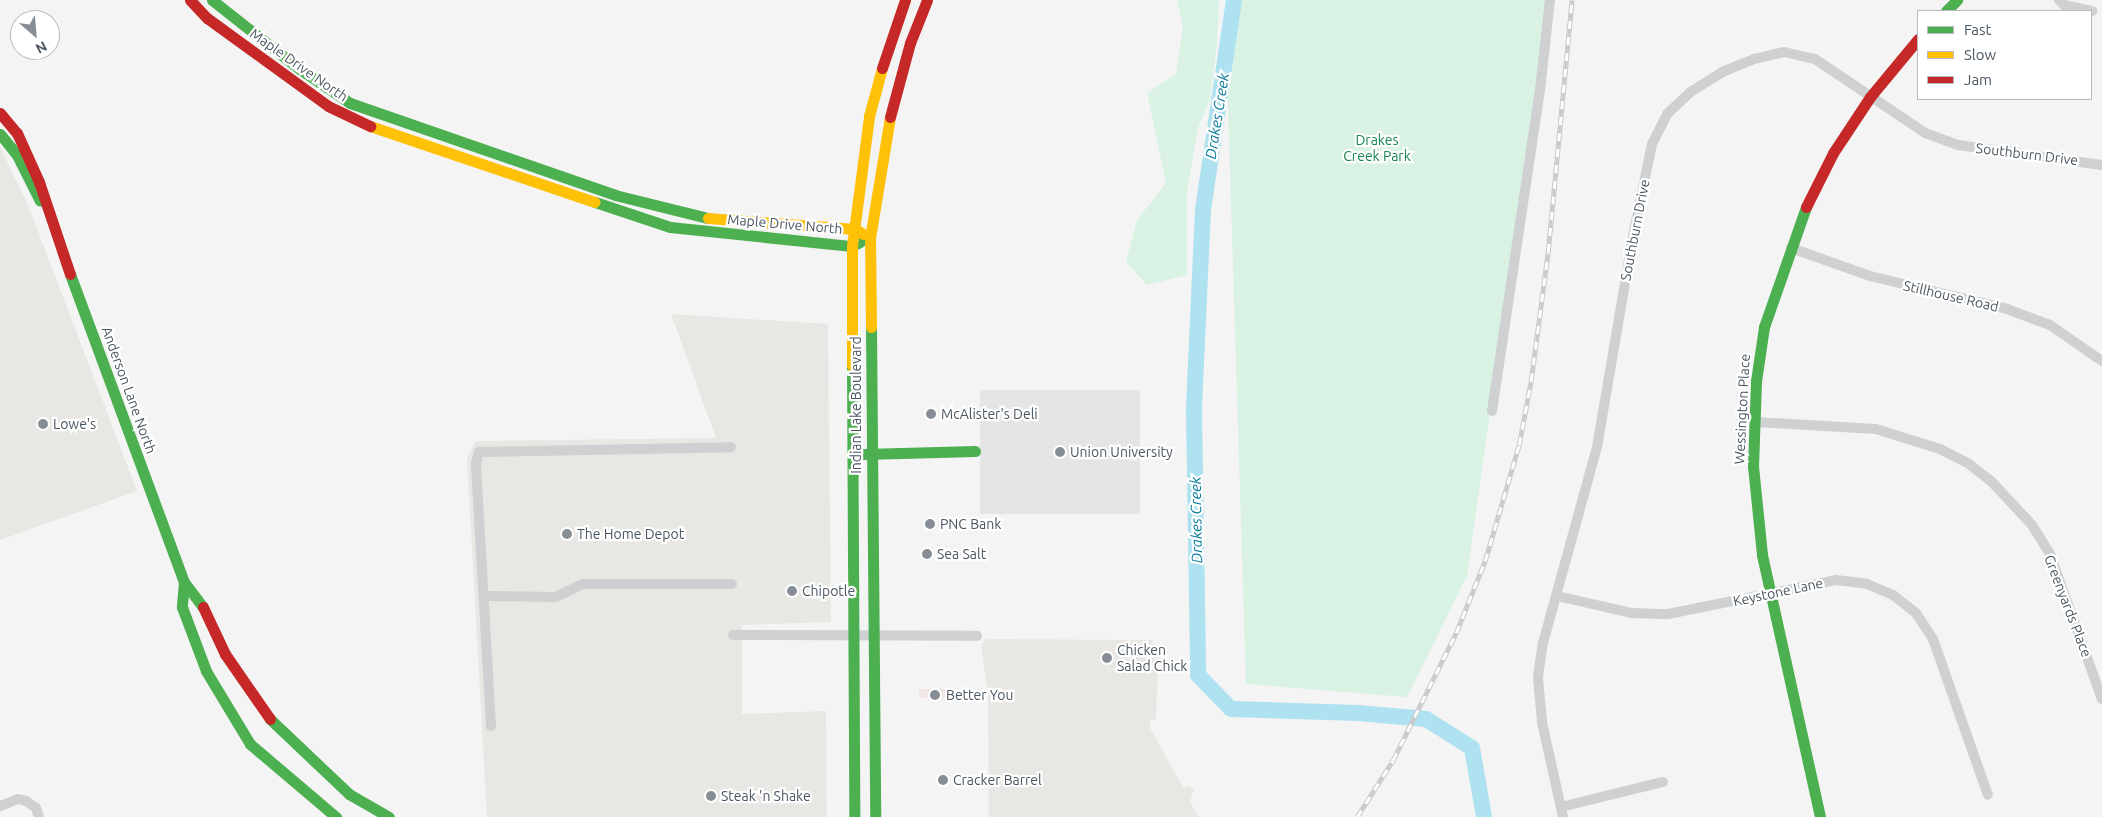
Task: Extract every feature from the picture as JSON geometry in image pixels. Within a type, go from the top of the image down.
[{"type":"street","name":"Maple Drive North","points":[[190,0],[207,18],[343,114],[383,132],[612,200],[706,218],[855,229],[870,238]]},
{"type":"street","name":"Maple Drive North","points":[[212,0],[252,33],[350,103],[612,200],[670,227],[852,246],[870,238]]},
{"type":"street","name":"Indian Lake Boulevard","points":[[854,817],[852,246],[869,116],[893,28],[905,0]]},
{"type":"street","name":"Indian Lake Boulevard","points":[[875,817],[870,238],[890,114],[910,43],[928,0]]},
{"type":"street","points":[[1492,411],[1540,90],[1550,0]]},
{"type":"street","points":[[1947,10],[1957,0]]},
{"type":"street","points":[[2059,0],[2064,5],[2087,10]]},
{"type":"street","points":[[242,43],[252,33]]},
{"type":"street","name":"Wessington Place","points":[[1820,817],[1769,594],[1753,466],[1754,422],[1764,327],[1806,206],[1833,153],[1870,97],[1917,40]]},
{"type":"street","name":"Southburn Drive","points":[[1562,812],[1542,722],[1538,677],[1543,643],[1558,596],[1597,447],[1634,230],[1652,144],[1667,114],[1692,91],[1722,72],[1754,59],[1784,52],[1815,59],[1925,132],[1958,145],[2102,165]]},
{"type":"street","points":[[343,114],[350,103]]},
{"type":"street","name":"Anderson Lane North","points":[[0,113],[17,133],[39,182],[44,208],[184,582],[202,605],[225,654],[275,726],[348,794],[389,817]]},
{"type":"street","name":"Anderson Lane North","points":[[0,134],[16,155],[26,179],[44,208]]},
{"type":"street","points":[[447,151],[450,139]]},
{"type":"street","points":[[704,232],[706,218]]},
{"type":"street","name":"Stillhouse Road","points":[[1791,248],[1870,276],[2007,309],[2050,324],[2102,361]]},
{"type":"street","name":"Greenyards Place","points":[[1754,422],[1876,429],[1940,449],[1984,475],[2032,525],[2050,554],[2102,699]]},
{"type":"street","points":[[491,726],[476,464],[479,452],[731,447]]},
{"type":"street","points":[[852,457],[872,452],[975,452]]},
{"type":"street","name":"Keystone Lane","points":[[1558,596],[1631,613],[1668,614],[1836,580],[1867,584],[1893,595],[1916,613],[1933,639],[1988,795]]},
{"type":"street","name":"Anderson Lane North","points":[[184,582],[182,607],[206,671],[250,744],[336,817]]},
{"type":"street","points":[[484,596],[556,597],[583,584],[732,584]]},
{"type":"street","points":[[733,635],[977,636]]},
{"type":"street","points":[[1562,812],[1662,782]]},
{"type":"street","points":[[0,806],[18,799],[26,801],[36,808],[39,817]]},
{"type":"shaded area","points":[[0,147],[28,205],[137,491],[0,540]]},
{"type":"shaded area","points":[[671,314],[828,324],[831,622],[742,625],[742,714],[826,711],[827,817],[487,817],[467,458],[476,441],[716,438]]},
{"type":"shaded area","name":"Union University","points":[[980,390],[1140,390],[1140,514],[980,514]]},
{"type":"shaded area","points":[[987,639],[1152,640],[1154,647],[1163,657],[1158,664],[1156,719],[1150,720],[1150,728],[1184,789],[1187,785],[1194,789],[1190,801],[1198,817],[989,817],[988,695],[981,645]]},
{"type":"shaded area","name":"Better You","points":[[919,689],[951,689],[951,698],[919,698]]},
{"type":"green space","points":[[1177,0],[1219,0],[1217,45],[1210,99],[1198,128],[1187,191],[1187,275],[1147,285],[1126,262],[1137,220],[1166,183],[1147,93],[1176,74],[1183,27]]},
{"type":"green space","name":"Drakes Creek Park","points":[[1228,0],[1548,0],[1467,576],[1407,697],[1246,684],[1225,11]]},
{"type":"waterway","name":"Drakes Creek","points":[[1234,0],[1203,209],[1194,409],[1198,675],[1231,709],[1358,713],[1426,719],[1472,748],[1484,817]]},
{"type":"railway","points":[[1357,817],[1393,760],[1456,633],[1485,561],[1519,445],[1531,381],[1548,252],[1572,0]]},
{"type":"traffic: fast","points":[[212,0],[301,70],[350,103],[615,195],[708,218]]},
{"type":"traffic: fast","points":[[1947,10],[1957,0]]},
{"type":"traffic: fast","points":[[0,134],[17,155],[40,201]]},
{"type":"traffic: fast","points":[[595,202],[670,227],[852,246],[860,242]]},
{"type":"traffic: fast","points":[[1806,207],[1764,327],[1756,381],[1753,466],[1762,555],[1820,817]]},
{"type":"traffic: fast","points":[[70,274],[184,582],[203,607]]},
{"type":"traffic: fast","points":[[871,327],[875,817]]},
{"type":"traffic: fast","points":[[852,365],[854,817]]},
{"type":"traffic: fast","points":[[864,454],[975,451]]},
{"type":"traffic: fast","points":[[184,582],[182,607],[206,671],[250,744],[336,817]]},
{"type":"traffic: fast","points":[[270,719],[349,794],[389,817]]},
{"type":"traffic: slow","points":[[852,365],[852,246],[869,116],[882,68]]},
{"type":"traffic: slow","points":[[871,327],[870,238],[890,117]]},
{"type":"traffic: slow","points":[[370,126],[595,202]]},
{"type":"traffic: slow","points":[[708,218],[855,229],[863,234]]},
{"type":"traffic: jam","points":[[190,0],[207,18],[328,106],[370,126]]},
{"type":"traffic: jam","points":[[882,68],[905,0]]},
{"type":"traffic: jam","points":[[890,117],[910,43],[927,0]]},
{"type":"traffic: jam","points":[[1806,207],[1833,153],[1870,97],[1917,40]]},
{"type":"traffic: jam","points":[[0,113],[17,133],[39,182],[70,274]]},
{"type":"traffic: jam","points":[[203,607],[225,654],[270,719]]},
{"type":"place","name":"McAlister's Deli","points":[[931,414]]},
{"type":"place","name":"Lowe's","points":[[43,424]]},
{"type":"place","name":"Union University","points":[[1060,452]]},
{"type":"place","name":"PNC Bank","points":[[930,524]]},
{"type":"place","name":"The Home Depot","points":[[567,534]]},
{"type":"place","name":"Sea Salt","points":[[927,554]]},
{"type":"place","name":"Chipotle","points":[[792,591]]},
{"type":"place","name":"Chicken Salad Chick","points":[[1107,658]]},
{"type":"place","name":"Better You","points":[[935,695]]},
{"type":"place","name":"Cracker Barrel","points":[[943,780]]},
{"type":"place","name":"Steak 'n Shake","points":[[711,796]]}]
